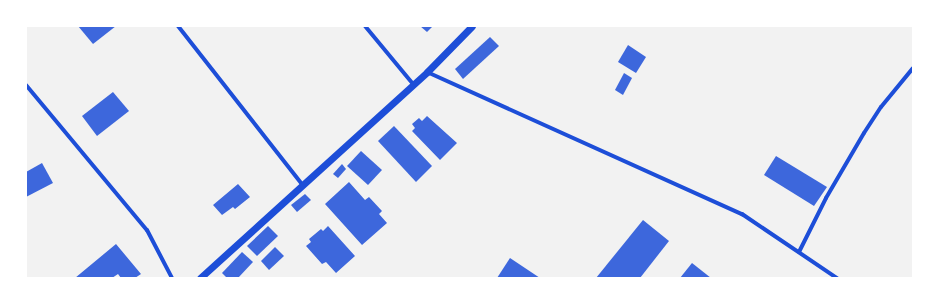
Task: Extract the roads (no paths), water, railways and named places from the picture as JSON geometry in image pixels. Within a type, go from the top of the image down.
[{"type":"street","points":[[178,26],[302,184]]},
{"type":"street","points":[[365,26],[413,84]]},
{"type":"street","points":[[200,278],[427,72],[472,26]]},
{"type":"street","points":[[799,252],[826,198],[864,133],[881,107],[913,68]]},
{"type":"street","points":[[427,72],[742,214],[837,278]]},
{"type":"street","points":[[26,85],[147,230],[172,278]]}]
